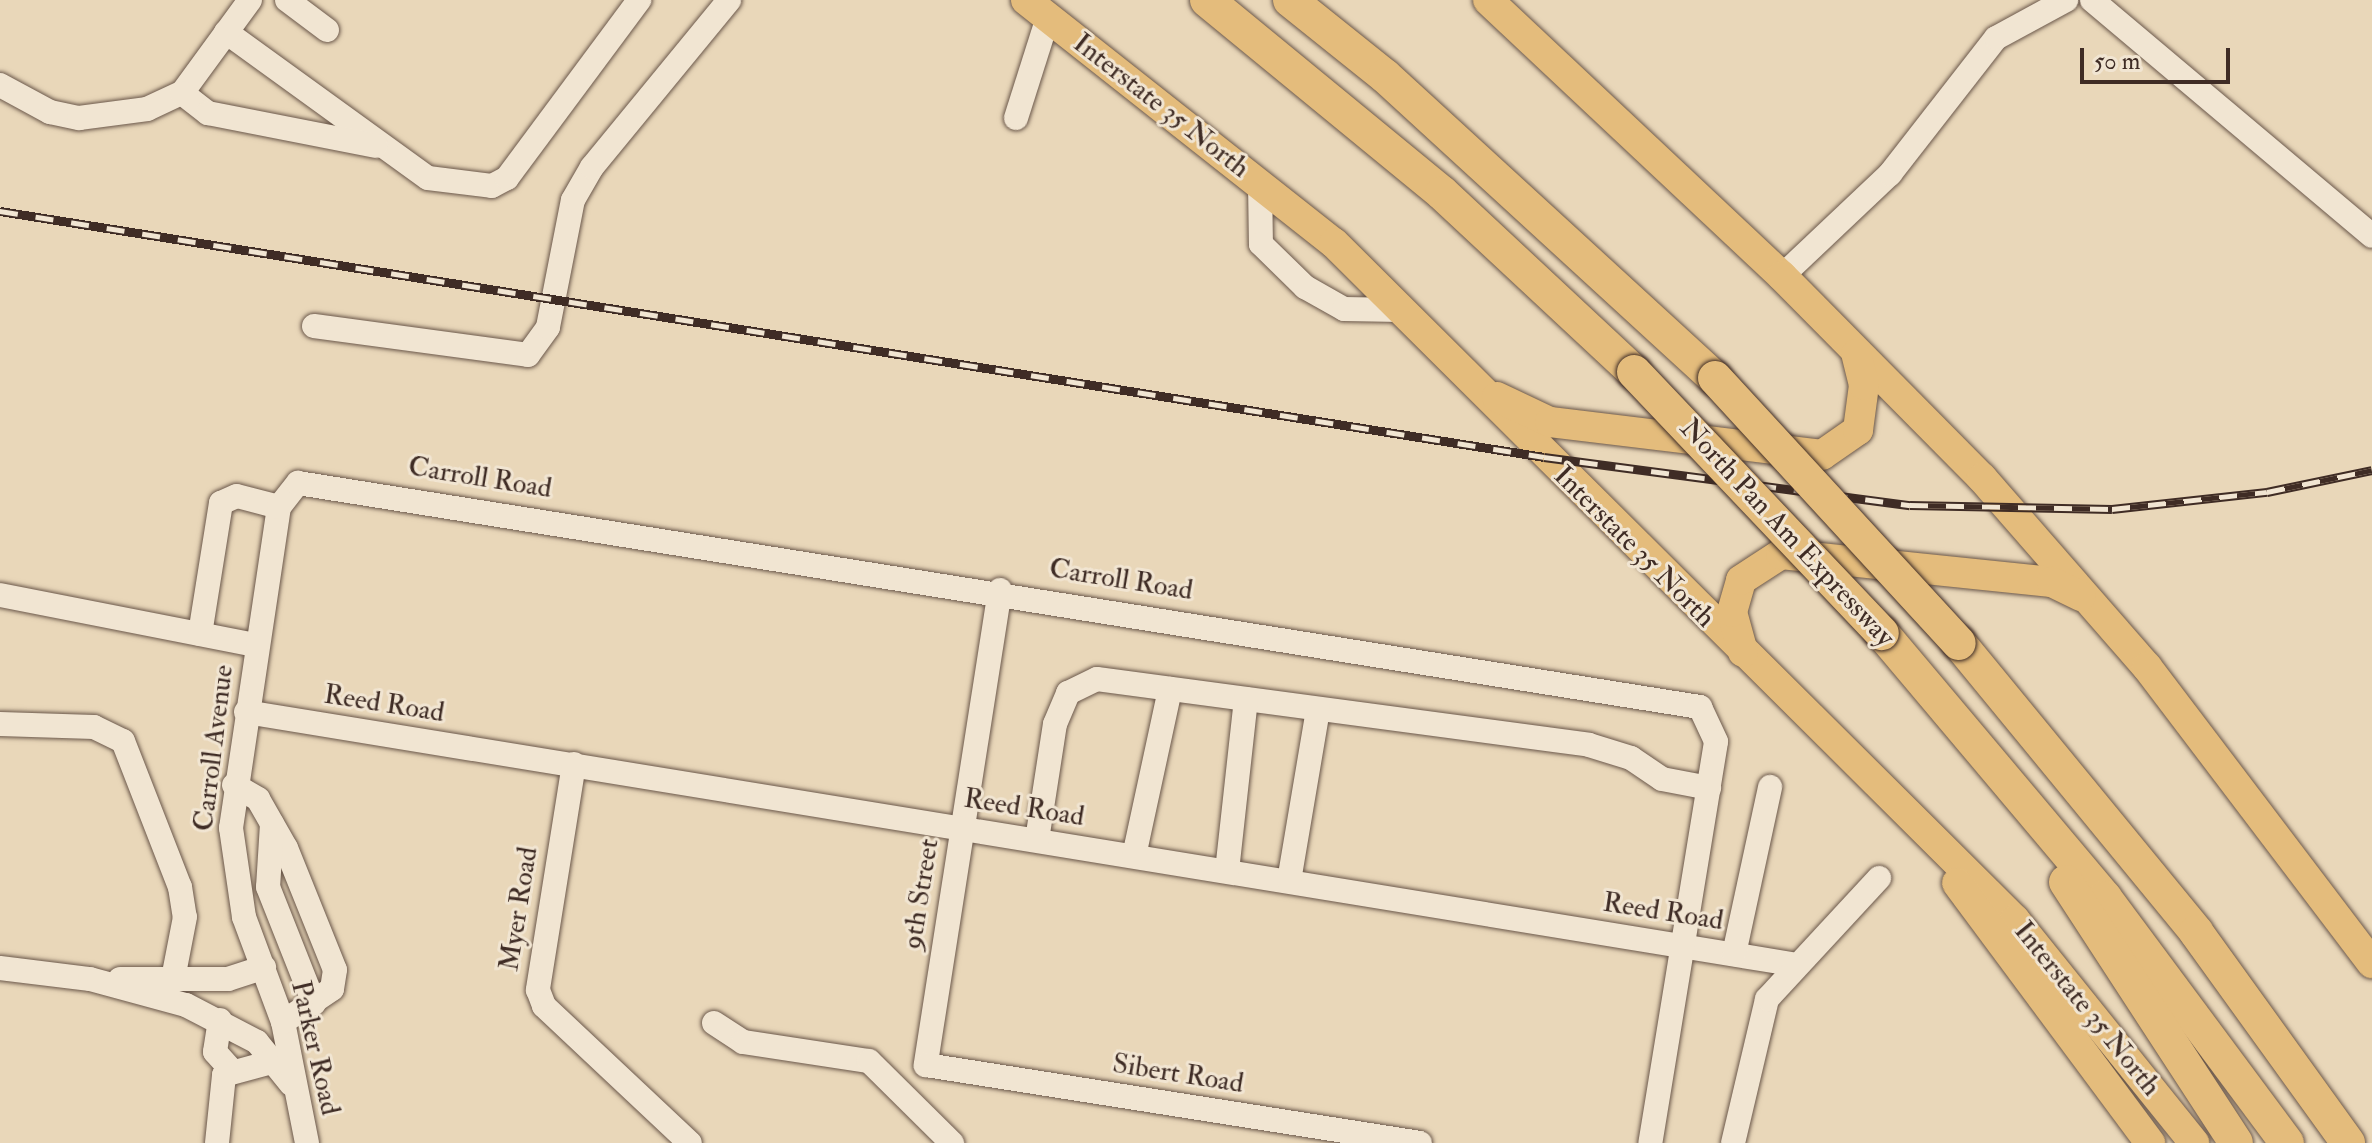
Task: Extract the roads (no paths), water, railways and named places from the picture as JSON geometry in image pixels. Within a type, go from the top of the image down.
[{"type":"highway","name":"North Pan Am Expressway","points":[[1207,0],[1442,193],[1634,372],[1882,633],[2105,898],[2287,1143]]},
{"type":"highway","name":"North Pan Am Expressway","points":[[1290,0],[1385,76],[1715,378],[1959,643],[2057,756],[2348,1143]]},
{"type":"highway","points":[[1926,682],[2236,1143]]},
{"type":"highway","points":[[2057,756],[2180,880],[2372,1141]]},
{"type":"main road","points":[[1488,0],[1782,276],[1982,478],[2090,601],[2372,963]]},
{"type":"main road","name":"Interstate 35 North","points":[[1037,9],[1260,183],[1401,310],[1745,658],[1902,807],[2015,920],[2194,1143]]},
{"type":"main road","points":[[1478,386],[1550,422],[1822,455],[1858,430],[1864,385],[1855,353]]},
{"type":"main road","points":[[1745,658],[1732,612],[1741,580],[1781,554],[2052,582],[2090,601]]},
{"type":"main road","points":[[1902,807],[2150,1143]]},
{"type":"street","points":[[0,85],[50,112],[89,119],[122,116],[182,93],[250,0]]},
{"type":"street","points":[[287,0],[327,30]]},
{"type":"street","points":[[226,32],[428,178],[492,186],[507,178],[639,0]]},
{"type":"street","points":[[314,326],[528,355],[548,327],[573,200],[592,167],[729,0]]},
{"type":"street","points":[[1782,276],[1890,174],[2020,10],[2066,0]]},
{"type":"street","points":[[2092,0],[2372,236]]},
{"type":"street","points":[[1016,118],[1037,9]]},
{"type":"street","points":[[182,93],[208,113],[387,148]]},
{"type":"street","points":[[1260,183],[1261,244],[1305,287],[1344,309],[1401,310]]},
{"type":"street","name":"Carroll Road","points":[[200,634],[221,503],[237,496],[284,498],[298,483],[417,498],[1000,590],[1689,703],[1713,723],[1709,788],[1683,946]]},
{"type":"street","name":"Carroll Avenue","points":[[264,967],[238,889],[234,785],[284,498]]},
{"type":"street","name":"9th Street","points":[[926,1065],[1000,590]]},
{"type":"street","points":[[0,595],[256,645]]},
{"type":"street","points":[[1037,840],[1055,724],[1068,693],[1097,679],[1613,749],[1662,779],[1709,788]]},
{"type":"street","points":[[1134,856],[1170,689]]},
{"type":"street","points":[[1227,871],[1246,699]]},
{"type":"street","points":[[1289,881],[1318,709]]},
{"type":"street","name":"Reed Road","points":[[246,712],[1792,964]]},
{"type":"street","points":[[0,724],[94,727],[123,741],[180,887],[185,917],[173,979]]},
{"type":"street","name":"Myer Road","points":[[574,764],[538,990],[544,1006],[690,1143]]},
{"type":"street","points":[[234,785],[258,799],[272,824],[335,970],[332,989],[283,1022]]},
{"type":"street","points":[[1734,954],[1770,787]]},
{"type":"street","points":[[272,824],[268,887],[314,1003]]},
{"type":"street","points":[[1733,1143],[1754,1037],[1767,999],[1792,964],[1879,878]]},
{"type":"street","points":[[1650,1143],[1683,946]]},
{"type":"street","points":[[0,968],[90,979],[228,979],[264,967]]},
{"type":"street","name":"Parker Road","points":[[264,967],[283,1022],[282,1059],[293,1085],[307,1143]]},
{"type":"street","points":[[90,979],[220,1020],[282,1059]]},
{"type":"street","points":[[220,1020],[215,1052],[231,1070]]},
{"type":"street","points":[[714,1023],[743,1042],[869,1061],[952,1143]]},
{"type":"street","points":[[217,1143],[221,1083],[231,1070],[282,1059]]},
{"type":"street","name":"Sibert Road","points":[[926,1065],[1420,1143]]},
{"type":"railway","points":[[0,211],[1544,457],[1910,505],[2112,509],[2267,492],[2372,470]]}]
